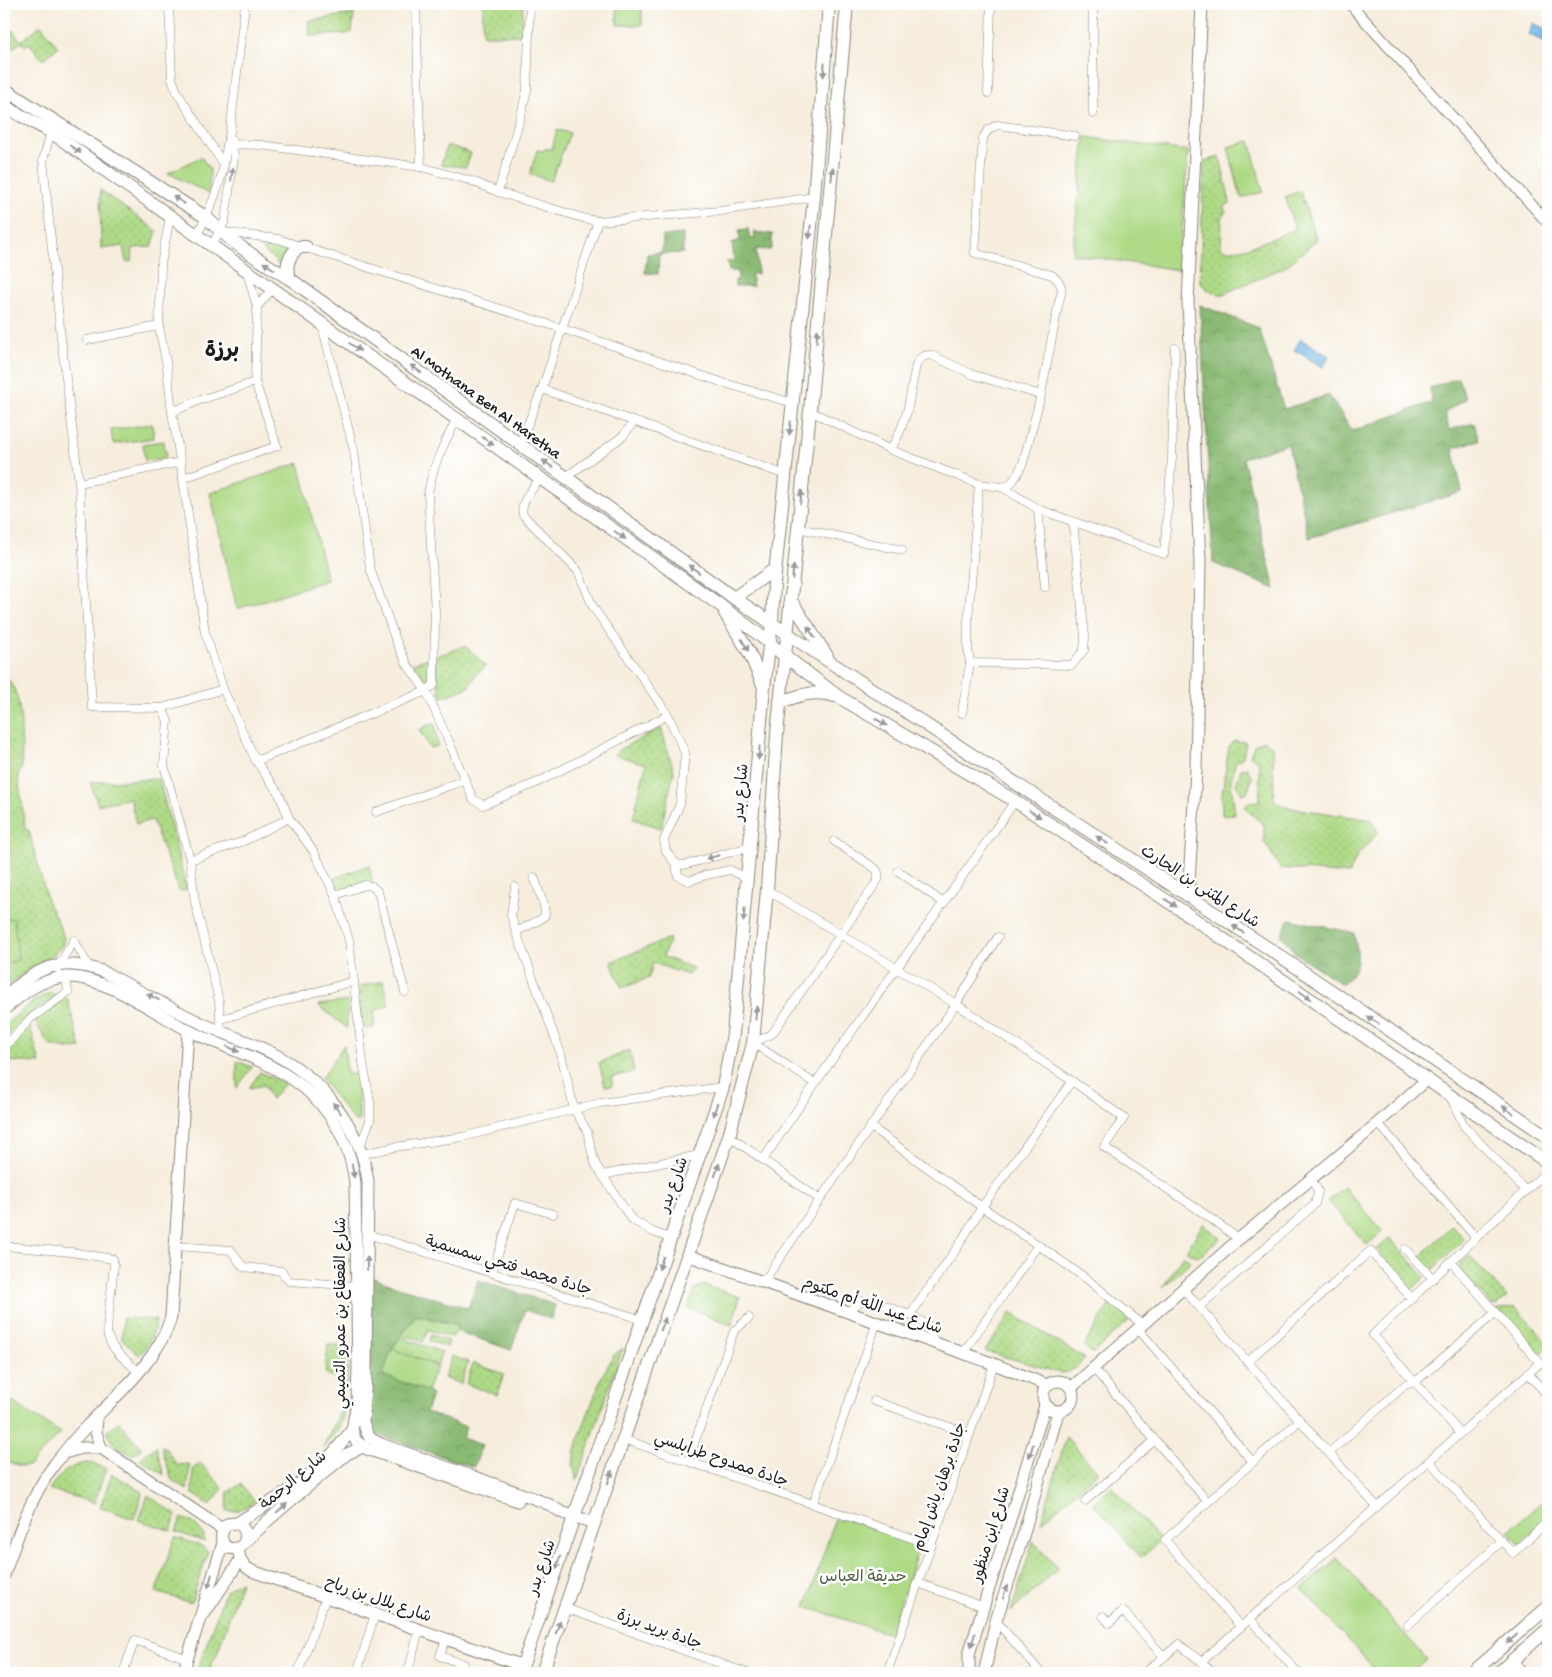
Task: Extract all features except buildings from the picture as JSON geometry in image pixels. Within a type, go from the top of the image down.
[{"type":"main road","name":"شارع بدر","points":[[521,1670],[723,1087],[733,1034],[764,687],[772,623],[775,569],[814,197],[829,4]]},
{"type":"main road","points":[[542,1673],[729,1136],[754,1043],[767,890],[777,734],[810,411],[847,4]]},
{"type":"main road","points":[[1188,896],[1196,771],[1200,562],[1188,302],[1202,4]]},
{"type":"main road","points":[[826,44],[844,44]]},
{"type":"main road","name":"Al Mothana Ben Al Haretha","points":[[4,90],[206,218],[220,232],[257,259],[290,279],[734,598],[788,632]]},
{"type":"main road","points":[[4,106],[51,132],[273,288],[721,606],[839,697]]},
{"type":"main road","points":[[290,279],[287,272],[288,259],[298,247],[306,247]]},
{"type":"main road","points":[[793,404],[810,411]]},
{"type":"main road","points":[[734,598],[775,569]]},
{"type":"main road","points":[[790,599],[833,664]]},
{"type":"main road","points":[[721,606],[749,652],[764,687]]},
{"type":"main road","name":"شارع المثنى بن الحارث","points":[[788,632],[833,664],[1458,1075],[1548,1138]]},
{"type":"main road","points":[[780,702],[814,692],[839,697]]},
{"type":"main road","name":"شارع المثنى بن الحارث","points":[[839,697],[1015,802],[1188,914],[1548,1163]]},
{"type":"main road","points":[[761,732],[777,734]]},
{"type":"main road","name":"شارع القعقاع بن عمرو التميمي","points":[[4,997],[35,972],[59,965],[80,964],[102,970],[196,1020],[221,1025],[271,1052],[308,1076],[329,1097],[345,1119],[361,1150],[368,1181],[366,1438],[354,1438],[352,1430],[357,1402],[358,1286],[353,1168],[345,1141],[329,1115],[314,1097],[285,1073],[188,1030],[90,980],[63,978]]},
{"type":"main road","points":[[4,1010],[33,987],[44,982],[63,978]]},
{"type":"main road","points":[[4,1575],[34,1498],[44,1480],[86,1427],[138,1371],[160,1344],[170,1319],[188,1030],[196,1020]]},
{"type":"main road","points":[[1071,1388],[1239,1239],[1378,1123],[1427,1079]]},
{"type":"main road","name":"شارع عبد اللّه أم مكتوم","points":[[687,1254],[763,1283],[994,1364],[1047,1386]]},
{"type":"main road","points":[[1055,1381],[1068,1384],[1071,1388],[1074,1397],[1071,1406],[1063,1411],[1058,1412],[1045,1404],[1043,1395],[1047,1386],[1055,1381]]},
{"type":"main road","name":"شارع ابن منظور","points":[[969,1673],[969,1654],[1045,1404]]},
{"type":"main road","name":"شارع ابن منظور","points":[[984,1673],[996,1621],[1024,1533],[1058,1412]]},
{"type":"main road","points":[[97,1416],[96,1432],[101,1448]]},
{"type":"main road","points":[[352,1430],[381,1444],[539,1501],[560,1512],[594,1523]]},
{"type":"main road","name":"شارع الرحمة","points":[[237,1523],[300,1483],[333,1454],[352,1430]]},
{"type":"main road","name":"شارع الرحمة","points":[[242,1544],[366,1438]]},
{"type":"main road","points":[[64,1453],[82,1448],[101,1448],[222,1529]]},
{"type":"main road","points":[[200,1621],[240,1560],[246,1532],[237,1523],[226,1524],[220,1536],[223,1542],[229,1548],[242,1544]]},
{"type":"main road","points":[[183,1673],[223,1542]]},
{"type":"main road","name":"شارع بلال بن رباح","points":[[240,1560],[248,1570],[419,1629],[521,1670]]},
{"type":"main road","points":[[1472,1673],[1548,1607]]},
{"type":"main road","points":[[1498,1673],[1548,1629]]},
{"type":"street","points":[[169,4],[172,79],[178,94],[224,165]]},
{"type":"street","points":[[197,235],[206,218],[230,143],[244,4]]},
{"type":"street","points":[[416,4],[421,167]]},
{"type":"street","points":[[498,192],[527,90],[530,4]]},
{"type":"street","points":[[988,94],[991,4]]},
{"type":"street","points":[[1093,4],[1093,114]]},
{"type":"street","points":[[1350,4],[1548,223]]},
{"type":"street","points":[[810,411],[891,450],[978,484],[1002,487],[1010,485],[1023,463],[1041,395],[1059,301],[1063,292],[1059,281],[1052,275],[975,253],[983,138],[988,130],[997,125],[1075,136]]},
{"type":"street","points":[[51,132],[43,160],[61,338],[79,482],[92,707],[162,708],[223,689]]},
{"type":"street","points":[[230,143],[261,145],[421,167],[472,181],[498,192],[586,220],[598,221],[720,211],[814,197]]},
{"type":"street","points":[[212,245],[225,221],[234,156],[230,143]]},
{"type":"street","points":[[170,217],[161,264],[159,326],[167,368],[205,632],[223,689],[256,761],[278,794],[289,818],[314,852],[335,895],[349,940],[363,1062],[370,1102],[370,1121],[361,1150],[462,1137],[600,1103],[723,1087]]},
{"type":"street","points":[[520,444],[542,389],[598,221]]},
{"type":"street","points":[[220,232],[278,239],[306,247],[793,404]]},
{"type":"street","points":[[183,478],[277,446],[255,382],[257,306],[246,269]]},
{"type":"street","points":[[257,306],[273,288]]},
{"type":"street","points":[[322,323],[354,451],[370,568],[396,641],[407,664],[426,691],[473,799],[483,805],[536,783],[668,715]]},
{"type":"street","points":[[87,340],[159,326]]},
{"type":"street","points":[[1002,487],[1038,509],[1164,554],[1172,457],[1175,348]]},
{"type":"street","points":[[891,450],[902,429],[916,365],[926,355],[931,355],[974,375],[1041,395]]},
{"type":"street","points":[[172,412],[200,400],[255,382]]},
{"type":"street","points":[[542,389],[786,475]]},
{"type":"street","points":[[256,761],[426,691],[434,685],[435,612],[428,494],[430,478],[444,443],[457,419]]},
{"type":"street","points":[[566,477],[623,436],[634,422]]},
{"type":"street","points":[[79,482],[181,462]]},
{"type":"street","points":[[540,478],[523,502],[521,509],[523,516],[578,571],[593,608],[668,715],[685,753],[680,804],[664,840],[666,851],[676,864],[678,876],[689,880],[730,870],[747,878]]},
{"type":"street","points":[[962,713],[970,663],[968,621],[978,484]]},
{"type":"street","points":[[1038,509],[1045,587]]},
{"type":"street","points":[[970,663],[1072,665],[1084,650],[1085,636],[1073,522]]},
{"type":"street","points":[[798,528],[902,550]]},
{"type":"street","points":[[162,708],[168,721],[164,765],[190,860],[195,902],[219,1001],[221,1025],[354,981]]},
{"type":"street","points":[[376,812],[465,780]]},
{"type":"street","points":[[762,1160],[814,1083],[1015,802]]},
{"type":"street","points":[[190,860],[244,841],[289,818]]},
{"type":"street","points":[[814,1083],[754,1043],[772,1034],[878,880],[876,869],[834,841]]},
{"type":"street","points":[[676,864],[684,865],[750,847]]},
{"type":"street","points":[[898,871],[944,903]]},
{"type":"street","points":[[516,932],[545,915],[544,905],[534,877]]},
{"type":"street","points":[[335,895],[365,885],[372,886],[378,892],[405,992]]},
{"type":"street","points":[[515,887],[512,915],[516,932],[561,1054],[574,1110],[587,1131],[593,1156],[631,1219],[653,1232],[670,1238]]},
{"type":"street","points":[[767,890],[956,1004],[1124,1118],[1104,1147],[1239,1239]]},
{"type":"street","points":[[763,1283],[819,1199],[956,1004],[998,937]]},
{"type":"street","points":[[4,1048],[30,1019],[68,992],[59,965],[74,940],[90,967],[90,980]]},
{"type":"street","points":[[910,1315],[957,1248],[982,1207],[1072,1081]]},
{"type":"street","points":[[1451,1095],[1464,1126],[1526,1191]]},
{"type":"street","points":[[1378,1123],[1476,1238]]},
{"type":"street","points":[[871,1127],[982,1207],[1087,1279],[1141,1327],[1253,1462]]},
{"type":"street","points":[[729,1136],[819,1199]]},
{"type":"street","points":[[603,1175],[699,1156]]},
{"type":"street","points":[[1460,1433],[1373,1336],[1548,1170]]},
{"type":"street","points":[[1199,1307],[1315,1204],[1318,1190],[1311,1179]]},
{"type":"street","points":[[492,1273],[515,1203],[553,1214]]},
{"type":"street","name":"جادة محمد فتحي سمسمية","points":[[367,1234],[643,1320]]},
{"type":"street","points":[[4,1246],[71,1252],[113,1260],[114,1266],[107,1329],[108,1339],[113,1347],[138,1371]]},
{"type":"street","points":[[176,1246],[231,1250],[243,1266],[280,1271],[291,1281],[358,1286]]},
{"type":"street","points":[[963,1353],[1038,1246]]},
{"type":"street","points":[[1405,1249],[1433,1280]]},
{"type":"street","points":[[1248,1361],[1370,1251],[1412,1299]]},
{"type":"street","points":[[1202,1661],[1540,1363],[1451,1262]]},
{"type":"street","points":[[1183,1289],[1377,1507]]},
{"type":"street","points":[[847,1312],[861,1301],[880,1304],[910,1315],[928,1325],[933,1342]]},
{"type":"street","points":[[1329,1453],[1405,1385],[1415,1382],[1495,1313]]},
{"type":"street","points":[[688,1461],[734,1330],[749,1318]]},
{"type":"street","points":[[812,1504],[877,1322]]},
{"type":"street","name":"جادة برهان باش إمام","points":[[888,1673],[994,1364]]},
{"type":"street","points":[[1094,1369],[1208,1502]]},
{"type":"street","points":[[1528,1374],[1548,1396]]},
{"type":"street","points":[[874,1401],[970,1434]]},
{"type":"street","points":[[1241,1627],[1165,1540],[1300,1420]]},
{"type":"street","name":"جادة ممدوح طرابلسي","points":[[623,1439],[932,1545]]},
{"type":"street","points":[[1085,1501],[1155,1440]]},
{"type":"street","points":[[1430,1461],[1513,1553],[1548,1521]]},
{"type":"street","points":[[1408,1625],[1502,1541]]},
{"type":"street","points":[[918,1583],[984,1607]]},
{"type":"street","points":[[298,1673],[326,1597]]},
{"type":"street","name":"جادة بريد برزة","points":[[565,1608],[747,1673]]},
{"type":"street","points":[[1103,1616],[1109,1623],[1123,1611],[1164,1657]]},
{"type":"street","points":[[357,1673],[375,1614]]},
{"type":"street","points":[[1250,1619],[1298,1673]]},
{"type":"street","points":[[996,1621],[1041,1673]]},
{"type":"street","points":[[408,1673],[419,1629]]},
{"type":"street","points":[[446,1639],[440,1656],[464,1664],[462,1673]]},
{"type":"street","points":[[123,1673],[135,1640],[188,1659]]},
{"type":"street","points":[[1145,1673],[1179,1644],[1202,1661],[1213,1673]]},
{"type":"street","points":[[1513,1660],[1524,1673]]},
{"type":"green space","points":[[483,4],[523,4],[522,35],[483,35]]},
{"type":"green space","points":[[617,4],[642,4],[642,25],[617,25]]},
{"type":"green space","points":[[354,14],[352,32],[310,36],[308,21]]},
{"type":"green space","points":[[5,20],[21,41],[41,25],[58,47],[43,60],[29,43],[25,46],[21,42],[12,49],[10,46],[7,48],[4,44]]},
{"type":"green space","points":[[557,130],[570,133],[551,181],[530,174],[537,150],[552,149]]},
{"type":"green space","points":[[1085,137],[1188,151],[1179,270],[1072,254]]},
{"type":"green space","points":[[1250,141],[1263,192],[1241,198],[1228,147]]},
{"type":"green space","points":[[447,145],[471,153],[466,167],[441,165]]},
{"type":"green space","points":[[201,157],[210,170],[209,194],[168,173]]},
{"type":"green space","points":[[1220,157],[1230,203],[1223,207],[1226,211],[1222,218],[1221,246],[1224,250],[1241,249],[1295,229],[1285,197],[1300,191],[1317,240],[1285,267],[1221,295],[1208,290],[1200,283],[1204,161]]},
{"type":"green space","points":[[100,190],[157,231],[152,247],[133,248],[132,261],[126,262],[123,246],[101,249]]},
{"type":"green space","points":[[748,229],[750,239],[755,238],[754,232],[772,234],[772,246],[770,250],[756,249],[758,274],[751,274],[753,286],[735,286],[735,280],[738,280],[738,271],[729,271],[727,262],[734,261],[732,243],[740,240],[739,230]]},
{"type":"green space","points":[[683,234],[683,253],[659,254],[658,274],[645,273],[647,254],[662,252],[663,236]]},
{"type":"green space","points":[[251,239],[294,246],[283,268]]},
{"type":"green space","points":[[1200,305],[1259,328],[1284,409],[1329,395],[1352,431],[1427,404],[1432,404],[1430,388],[1458,378],[1466,399],[1445,412],[1449,430],[1474,423],[1479,440],[1453,448],[1462,492],[1309,538],[1288,444],[1243,458],[1275,589],[1213,563]]},
{"type":"green space","points":[[152,424],[154,438],[113,444],[111,430]]},
{"type":"green space","points":[[164,441],[166,458],[145,461],[143,444]]},
{"type":"green space","points":[[299,463],[327,580],[237,609],[210,493]]},
{"type":"green space","points":[[465,646],[486,666],[476,675],[469,687],[441,698],[434,657]]},
{"type":"green space","points":[[430,657],[428,681],[414,670],[412,664]]},
{"type":"green space","points":[[4,676],[11,682],[16,692],[21,718],[22,768],[18,774],[25,828],[29,831],[48,903],[64,938],[62,946],[54,954],[21,975],[4,990]]},
{"type":"green space","points":[[435,724],[438,746],[430,748],[419,730],[428,725]]},
{"type":"green space","points":[[661,728],[674,771],[661,828],[633,819],[646,764],[615,755],[618,750]]},
{"type":"green space","points":[[1264,740],[1273,748],[1274,800],[1286,807],[1372,820],[1378,833],[1358,854],[1349,874],[1280,868],[1264,841],[1264,825],[1245,808],[1248,802],[1260,801],[1259,762],[1250,756],[1254,745]]},
{"type":"green space","points":[[1235,741],[1246,742],[1243,757],[1235,763],[1231,781],[1235,814],[1222,815],[1222,794],[1229,747]]},
{"type":"green space","points":[[1247,768],[1252,776],[1248,792],[1242,794],[1236,785],[1241,769]]},
{"type":"green space","points":[[159,779],[187,890],[179,891],[152,820],[136,824],[130,798],[98,805],[90,782]]},
{"type":"green space","points":[[369,865],[373,883],[338,896],[332,879]]},
{"type":"green space","points":[[14,918],[18,960],[4,964],[4,920]]},
{"type":"green space","points":[[1289,919],[1354,933],[1357,948],[1356,966],[1342,984],[1295,953],[1281,935]]},
{"type":"green space","points":[[670,938],[663,957],[693,968],[688,975],[653,963],[649,978],[622,988],[611,962]]},
{"type":"green space","points":[[383,981],[389,1005],[375,1010],[374,1028],[362,1028],[359,987]]},
{"type":"green space","points":[[51,992],[56,997],[27,1016],[4,1040],[4,1026],[26,1007]]},
{"type":"green space","points":[[67,998],[81,1048],[66,1049],[49,1045],[36,1023],[40,1014]]},
{"type":"green space","points":[[348,1001],[347,1028],[318,1005]]},
{"type":"green space","points":[[29,1022],[40,1063],[4,1061],[4,1055]]},
{"type":"green space","points":[[344,1045],[347,1074],[358,1074],[359,1121],[354,1121],[321,1079]]},
{"type":"green space","points":[[630,1050],[634,1072],[612,1077],[612,1086],[605,1086],[599,1063]]},
{"type":"green space","points":[[237,1061],[252,1067],[237,1088]]},
{"type":"green space","points":[[260,1072],[285,1084],[271,1099],[264,1085],[249,1088]]},
{"type":"green space","points":[[1344,1187],[1383,1231],[1367,1245],[1328,1201]]},
{"type":"green space","points":[[1203,1224],[1221,1238],[1199,1257],[1186,1251]]},
{"type":"green space","points":[[1452,1225],[1464,1239],[1430,1272],[1420,1257]]},
{"type":"green space","points":[[1390,1238],[1425,1277],[1411,1290],[1377,1250]]},
{"type":"green space","points":[[1183,1255],[1191,1261],[1163,1287]]},
{"type":"green space","points":[[1470,1256],[1507,1297],[1496,1306],[1491,1305],[1459,1268],[1460,1264]]},
{"type":"green space","points":[[373,1278],[468,1308],[478,1280],[555,1305],[551,1319],[525,1310],[511,1350],[457,1331],[457,1325],[416,1315],[392,1349],[383,1375],[427,1391],[432,1395],[426,1412],[466,1427],[462,1438],[482,1445],[473,1467],[375,1434],[368,1427]]},
{"type":"green space","points":[[704,1285],[740,1297],[732,1325],[688,1308],[695,1289]]},
{"type":"green space","points":[[1110,1304],[1116,1305],[1132,1318],[1093,1353],[1084,1345]]},
{"type":"green space","points":[[1515,1307],[1548,1343],[1548,1347],[1538,1357],[1495,1311]]},
{"type":"green space","points":[[1011,1313],[1084,1358],[1071,1371],[1060,1373],[985,1351]]},
{"type":"green space","points":[[416,1314],[457,1325],[457,1331],[452,1337],[428,1330],[423,1342],[407,1336],[405,1339],[442,1352],[437,1366],[392,1349]]},
{"type":"green space","points":[[123,1318],[156,1320],[150,1339],[139,1355],[122,1339]]},
{"type":"green space","points":[[431,1335],[449,1341],[447,1347],[429,1341]]},
{"type":"green space","points":[[328,1345],[348,1345],[347,1385],[325,1373]]},
{"type":"green space","points":[[623,1348],[577,1480],[573,1465],[579,1438],[602,1376],[614,1355]]},
{"type":"green space","points":[[392,1349],[437,1366],[427,1391],[383,1375]]},
{"type":"green space","points":[[452,1356],[468,1362],[461,1384],[444,1378]]},
{"type":"green space","points":[[473,1363],[504,1374],[497,1395],[466,1384]]},
{"type":"green space","points":[[8,1399],[61,1433],[29,1466],[21,1466],[4,1461],[4,1402]]},
{"type":"green space","points":[[346,1400],[339,1426],[323,1447]]},
{"type":"green space","points":[[119,1422],[142,1448],[132,1456],[116,1446],[108,1436],[107,1431]]},
{"type":"green space","points":[[1066,1437],[1098,1472],[1041,1523]]},
{"type":"green space","points":[[156,1446],[164,1475],[140,1459]]},
{"type":"green space","points":[[164,1446],[177,1465],[190,1464],[187,1490],[172,1480],[161,1447]]},
{"type":"green space","points":[[86,1463],[95,1464],[106,1469],[94,1503],[49,1489],[65,1472],[75,1466]]},
{"type":"green space","points":[[200,1463],[223,1488],[210,1505],[192,1493],[193,1469]]},
{"type":"green space","points":[[112,1474],[143,1492],[134,1519],[100,1507]]},
{"type":"green space","points":[[241,1484],[255,1501],[238,1510],[227,1511],[228,1492]]},
{"type":"green space","points":[[1112,1486],[1161,1540],[1141,1558],[1093,1503]]},
{"type":"green space","points":[[148,1495],[176,1515],[171,1531],[139,1520]]},
{"type":"green space","points":[[1548,1496],[1548,1519],[1520,1544],[1509,1531]]},
{"type":"green space","points":[[181,1518],[190,1521],[200,1529],[205,1542],[176,1532]]},
{"type":"green space","name":"حديقة العباس","points":[[841,1518],[920,1544],[890,1634],[806,1607],[835,1519],[840,1521]]},
{"type":"green space","points":[[175,1537],[202,1546],[208,1552],[191,1603],[156,1592]]},
{"type":"green space","points":[[1033,1541],[1058,1569],[1011,1612]]},
{"type":"green space","points":[[1337,1558],[1427,1659],[1411,1673],[1378,1673],[1302,1589]]},
{"type":"green space","points":[[241,1582],[216,1657],[208,1673],[196,1673],[225,1592]]},
{"type":"water","points":[[1533,23],[1548,30],[1548,44],[1528,34]]},
{"type":"water","points":[[1301,339],[1329,356],[1323,367],[1294,350]]},
{"type":"district","name":"برزة","points":[[222,349]]}]
